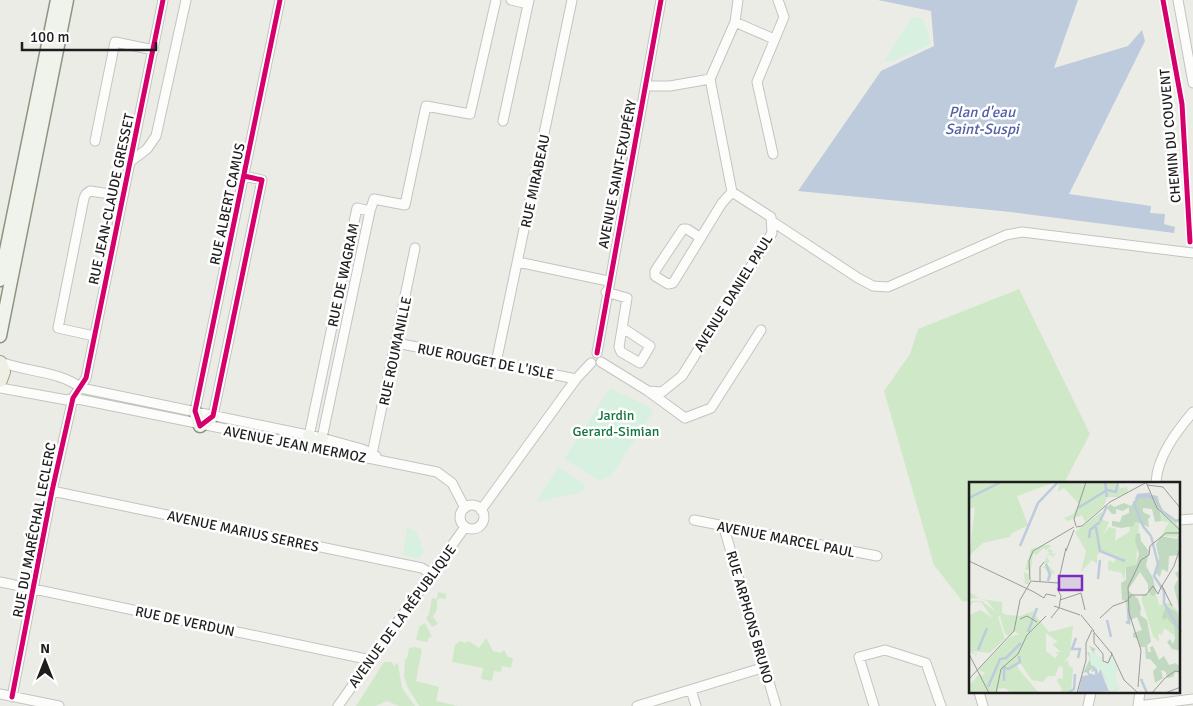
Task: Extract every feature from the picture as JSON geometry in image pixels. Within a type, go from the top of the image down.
[{"type":"main road","points":[[0,280],[57,0]]},
{"type":"main road","points":[[0,336],[66,0]]},
{"type":"main road","points":[[0,362],[3,372],[0,380]]},
{"type":"main road","points":[[195,412],[200,426],[213,416]]},
{"type":"street","name":"RUE JEAN-CLAUDE GRESSET","points":[[73,398],[86,378],[163,0]]},
{"type":"street","points":[[130,162],[146,149],[156,136],[186,0]]},
{"type":"street","name":"RUE ALBERT CAMUS","points":[[195,412],[280,0]]},
{"type":"street","points":[[370,211],[374,199],[405,204],[426,106],[470,114],[496,0]]},
{"type":"street","points":[[503,121],[528,2],[511,0]]},
{"type":"street","name":"RUE MIRABEAU","points":[[496,363],[572,0]]},
{"type":"street","name":"AVENUE SAINT-EXUPÉRY","points":[[597,352],[608,281],[661,0]]},
{"type":"street","points":[[701,238],[687,229],[683,230],[655,271],[655,276],[668,284],[673,282],[701,238],[722,203],[732,192],[710,79],[735,22],[738,0]]},
{"type":"street","points":[[773,154],[756,82],[784,17],[778,0]]},
{"type":"street","name":"CHEMIN DU COUVENT","points":[[1178,0],[1191,59],[1193,83]]},
{"type":"street","points":[[735,22],[774,39]]},
{"type":"street","points":[[95,140],[115,42],[154,50]]},
{"type":"street","points":[[646,86],[670,86],[710,79]]},
{"type":"street","points":[[134,140],[141,148],[146,149]]},
{"type":"street","points":[[213,416],[262,180],[244,176]]},
{"type":"street","points":[[94,336],[58,328],[77,236],[86,194],[90,191],[123,196]]},
{"type":"street","name":"AVENUE DANIEL PAUL","points":[[662,392],[682,376],[772,233],[773,222],[771,217],[732,192]]},
{"type":"street","name":"RUE DE WAGRAM","points":[[357,208],[370,211],[315,440],[357,208]]},
{"type":"street","points":[[773,222],[873,286],[888,287],[1006,235],[1022,232],[1193,253]]},
{"type":"street","name":"RUE ROUMANILLE","points":[[372,454],[397,344],[415,248]]},
{"type":"street","points":[[518,262],[608,281]]},
{"type":"street","points":[[606,292],[627,298],[622,328]]},
{"type":"street","points":[[601,362],[648,391],[685,418],[711,408],[761,330]]},
{"type":"street","name":"RUE ROUGET DE L'ISLE","points":[[397,344],[576,379]]},
{"type":"street","points":[[591,363],[590,356],[597,352],[602,356],[601,362]]},
{"type":"street","name":"AVENUE JEAN MERMOZ","points":[[0,362],[20,370],[69,379],[81,388],[362,449],[385,460]]},
{"type":"street","points":[[591,363],[596,365],[601,362]]},
{"type":"street","points":[[481,510],[576,379],[591,363]]},
{"type":"street","name":"AVENUE JEAN MERMOZ","points":[[0,388],[67,400],[73,398],[200,426],[315,440],[443,474],[452,483],[465,508]]},
{"type":"street","points":[[648,391],[662,392],[663,402]]},
{"type":"street","name":"RUE DU MARÉCHAL LECLERC","points":[[12,697],[52,491],[73,398]]},
{"type":"street","points":[[1156,482],[1160,466],[1170,442],[1193,412]]},
{"type":"street","name":"AVENUE MARIUS SERRES","points":[[52,491],[422,568],[432,574]]},
{"type":"street","points":[[473,505],[481,510],[484,518],[480,525],[473,528],[465,527],[460,517],[465,508],[473,505]]},
{"type":"street","points":[[1180,520],[1193,519]]},
{"type":"street","name":"AVENUE MARCEL PAUL","points":[[694,520],[724,528],[877,556]]},
{"type":"street","name":"AVENUE DE LA RÉPUBLIQUE","points":[[338,706],[465,527]]},
{"type":"street","name":"RUE ARPHONS BRUNO","points":[[724,528],[776,706]]},
{"type":"street","name":"RUE DE VERDUN","points":[[0,582],[371,660]]},
{"type":"street","points":[[874,706],[859,657],[886,650],[926,663],[941,706]]},
{"type":"street","points":[[637,706],[765,667]]},
{"type":"street","points":[[691,690],[696,706]]},
{"type":"street","points":[[0,694],[59,706]]},
{"type":"street","points":[[979,694],[983,706]]},
{"type":"street","points":[[1138,706],[1193,699]]},
{"type":"green space","points":[[912,17],[923,18],[931,44],[893,61],[884,61]]},
{"type":"green space","points":[[1019,289],[1090,434],[1065,482],[969,482],[969,600],[963,602],[934,565],[884,391],[910,354],[918,329]]},
{"type":"green space","name":"Jardin Gerard-Simian","points":[[610,388],[649,407],[653,412],[611,476],[599,480],[564,459]]},
{"type":"green space","name":"Jardin Gerard-Simian","points":[[558,467],[585,484],[583,492],[536,502]]},
{"type":"green space","points":[[407,528],[416,531],[424,552],[419,559],[403,555]]},
{"type":"green space","points":[[438,592],[446,594],[446,599],[440,598],[437,600],[437,609],[433,617],[438,624],[432,627],[426,618],[429,614],[432,598],[437,599]]},
{"type":"green space","points":[[425,623],[432,637],[428,638],[428,642],[416,640],[419,627]]},
{"type":"green space","points":[[486,638],[493,651],[501,653],[504,650],[508,657],[513,658],[511,668],[502,666],[501,672],[494,671],[492,681],[481,679],[483,668],[452,662],[455,645],[460,641],[465,643],[469,641],[479,648]]},
{"type":"green space","points":[[409,648],[422,649],[416,681],[439,687],[436,701],[458,706],[419,706],[408,688],[404,677],[405,659],[407,659]]},
{"type":"green space","points":[[384,662],[392,662],[394,667],[396,663],[398,664],[402,688],[415,706],[399,706],[387,701],[375,706],[356,706]]},
{"type":"water","name":"Plan d'eau Saint-Suspi","points":[[878,0],[1078,0],[1054,68],[1128,46],[1142,30],[1145,41],[1069,194],[1151,206],[1150,213],[1165,214],[1164,224],[1175,227],[1174,233],[1011,212],[798,191],[881,71],[934,46],[931,11]]},
{"type":"cycle path","points":[[12,697],[52,491],[73,398],[86,378],[163,0]]},
{"type":"cycle path","points":[[244,176],[262,180],[213,416],[200,426],[195,411],[280,0]]},
{"type":"cycle path","points":[[597,353],[661,0]]},
{"type":"cycle path","points":[[1163,0],[1182,104],[1190,242]]}]
